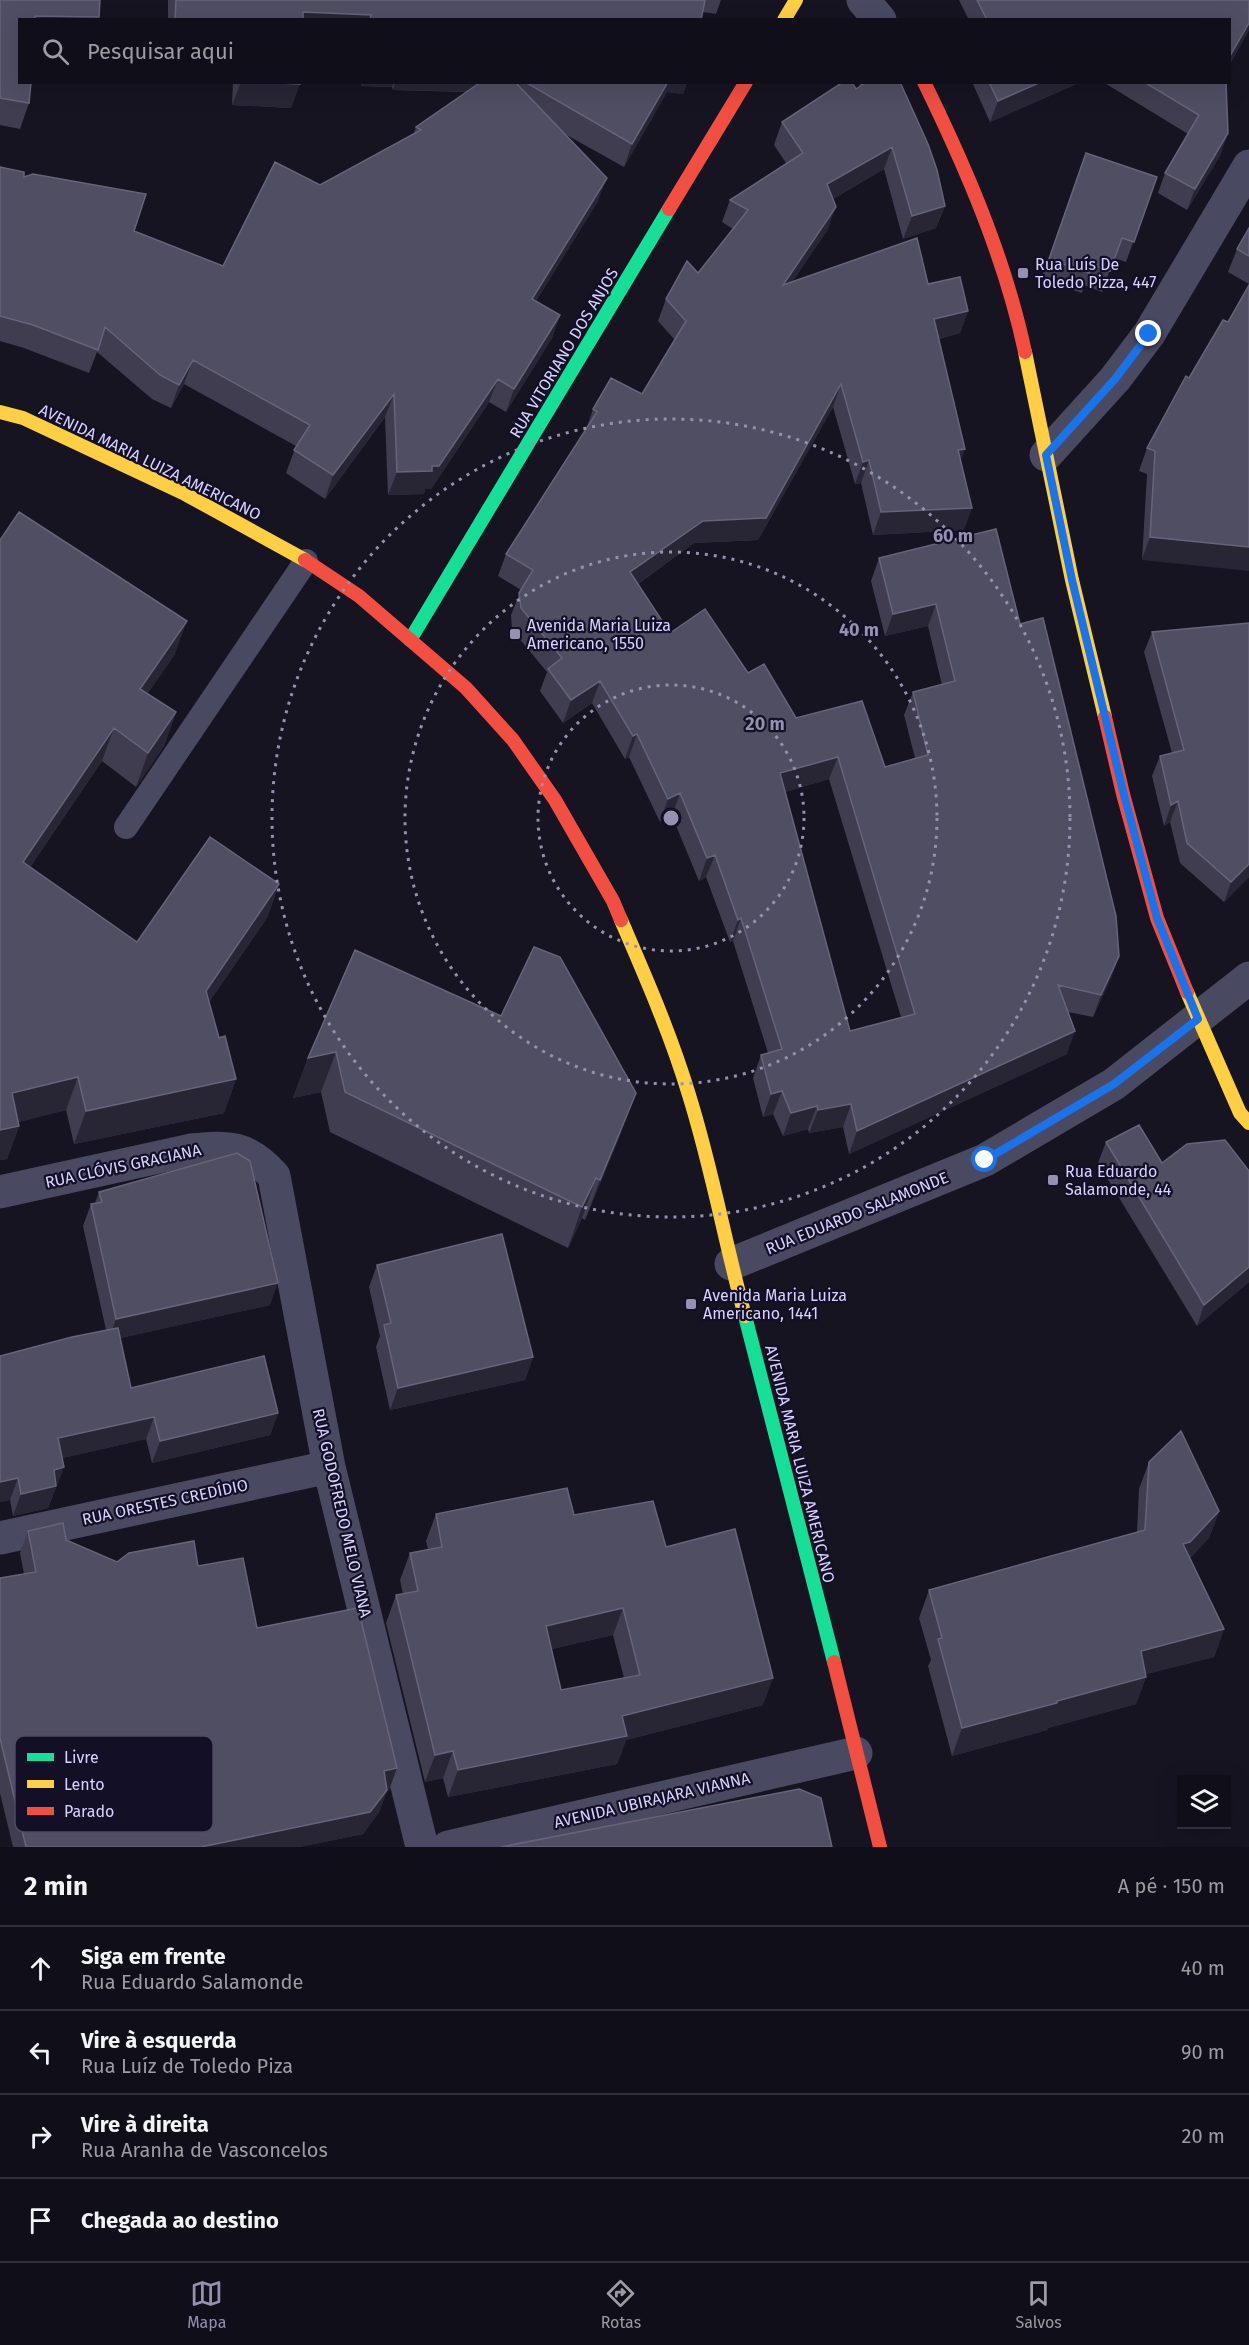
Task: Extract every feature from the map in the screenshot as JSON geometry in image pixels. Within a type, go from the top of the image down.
[{"type":"main road","points":[[785,18],[796,0]]},
{"type":"main road","name":"RUA VITORIANO DOS ANJOS","points":[[410,640],[745,84]]},
{"type":"main road","points":[[925,84],[984,214],[1021,334],[1072,580],[1124,795],[1157,918],[1198,1019],[1240,1113],[1249,1123]]},
{"type":"main road","name":"AVENIDA MARIA LUIZA AMERICANO","points":[[0,412],[23,418],[185,494],[306,561],[359,596],[466,688],[513,740],[555,800],[613,901],[664,1020],[688,1093],[708,1159],[731,1264],[880,1847]]},
{"type":"street","points":[[863,0],[878,18]]},
{"type":"street","points":[[1046,455],[1115,379],[1149,334],[1249,166]]},
{"type":"street","name":"RUA EDUARDO SALAMONDE","points":[[731,1264],[985,1160],[1114,1084],[1249,978]]},
{"type":"street","name":"RUA CLÓVIS GRACIANA","points":[[0,1192],[191,1150],[221,1147],[242,1150],[260,1160],[274,1176]]},
{"type":"street","name":"RUA GODOFREDO MELO VIANA","points":[[274,1176],[329,1467],[422,1847]]},
{"type":"street","name":"RUA ORESTES CREDÍDIO","points":[[0,1538],[329,1467]]},
{"type":"street","name":"AVENIDA UBIRAJARA VIANNA","points":[[448,1847],[856,1753]]},
{"type":"lane","points":[[126,827],[306,561]]},
{"type":"building","points":[[0,0],[100,0],[99,17],[18,18],[18,84],[31,84],[29,103],[0,98]]},
{"type":"building","points":[[176,0],[705,0],[701,18],[370,18],[371,15],[303,12],[303,18],[175,18]]},
{"type":"building","points":[[977,0],[1249,0],[1249,23],[1231,54],[1231,18],[986,18]]},
{"type":"building","points":[[478,84],[517,84],[607,178],[532,299],[560,315],[514,389],[498,379],[439,466],[432,466],[432,471],[397,472],[394,394],[333,475],[294,450],[310,425],[193,360],[179,385],[160,375],[105,327],[98,350],[33,325],[0,316],[0,167],[24,172],[24,177],[33,174],[146,194],[134,231],[223,266],[275,162],[320,185],[421,130],[416,127]]},
{"type":"building","points":[[528,84],[667,84],[632,144]]},
{"type":"building","points":[[840,84],[853,84],[856,89],[863,84],[901,84],[928,144],[937,170],[945,206],[912,216],[892,147],[827,184],[836,207],[783,285],[917,238],[928,284],[960,277],[968,311],[934,319],[965,449],[958,450],[972,508],[881,512],[869,460],[863,462],[841,384],[766,518],[703,521],[630,572],[670,633],[705,609],[748,673],[764,664],[796,718],[862,701],[885,767],[928,755],[913,692],[955,681],[936,604],[893,614],[879,558],[996,529],[1020,624],[1043,618],[1116,916],[1119,956],[1101,995],[1058,985],[1075,1031],[857,1131],[851,1104],[818,1110],[817,1106],[791,1113],[782,1091],[771,1094],[761,1055],[782,1049],[741,918],[738,920],[715,855],[707,858],[680,793],[668,799],[637,734],[633,736],[600,681],[571,700],[548,669],[562,658],[521,608],[519,593],[533,570],[506,554],[597,412],[593,409],[611,378],[642,394],[686,321],[666,299],[687,261],[698,273],[748,210],[730,200],[803,153],[782,122]],"holes":[[[838,757],[915,1014],[850,1031],[780,773]]]},
{"type":"building","points":[[990,84],[1036,84],[998,101]]},
{"type":"building","points":[[1147,84],[1226,84],[1228,133],[1195,189],[1165,173],[1199,115]]},
{"type":"building","points":[[1086,153],[1157,177],[1134,242],[1122,238],[1110,271],[1092,265],[1089,273],[1049,259]]},
{"type":"building","points":[[1249,228],[1249,256],[1237,249]]},
{"type":"building","points":[[1249,285],[1249,547],[1150,537],[1155,451],[1147,448],[1186,376],[1189,378],[1223,320],[1228,322]]},
{"type":"building","points":[[19,512],[187,621],[140,689],[176,712],[148,753],[114,728],[23,862],[137,942],[210,837],[279,884],[206,991],[219,1038],[225,1036],[236,1079],[86,1111],[78,1077],[12,1093],[19,1126],[0,1130],[0,540]]},
{"type":"building","points":[[1249,623],[1249,864],[1231,882],[1187,843],[1178,801],[1171,805],[1160,756],[1184,750],[1152,632]]},
{"type":"building","points":[[534,947],[560,957],[636,1093],[600,1180],[596,1178],[582,1207],[345,1092],[336,1052],[308,1058],[355,950],[501,1016]]},
{"type":"building","points":[[1139,1125],[1162,1163],[1187,1144],[1225,1140],[1249,1171],[1249,1267],[1204,1305],[1106,1142]]},
{"type":"building","points":[[237,1153],[250,1161],[278,1283],[116,1319],[91,1204],[102,1202],[99,1192]]},
{"type":"building","points":[[502,1234],[533,1357],[398,1388],[384,1325],[391,1323],[377,1265]]},
{"type":"building","points":[[118,1328],[131,1388],[264,1356],[278,1413],[160,1441],[154,1417],[58,1438],[64,1467],[54,1470],[56,1486],[21,1494],[18,1478],[0,1482],[0,1356],[72,1337]]},
{"type":"building","points":[[1181,1431],[1219,1511],[1190,1542],[1183,1544],[1224,1629],[1141,1651],[1146,1677],[962,1728],[938,1639],[942,1638],[929,1590],[1145,1530],[1149,1462]]},
{"type":"building","points":[[567,1488],[574,1515],[653,1501],[666,1547],[735,1529],[773,1678],[622,1716],[627,1736],[458,1770],[453,1751],[435,1755],[396,1595],[418,1591],[410,1553],[442,1547],[436,1514]],"holes":[[[623,1608],[640,1675],[561,1690],[546,1626]]]},
{"type":"building","points":[[63,1523],[66,1540],[117,1562],[129,1553],[194,1541],[198,1566],[243,1558],[257,1628],[358,1608],[397,1768],[384,1771],[387,1790],[370,1812],[201,1847],[26,1847],[22,1832],[213,1832],[213,1736],[15,1736],[15,1801],[0,1738],[0,1578],[36,1572],[28,1531]]},
{"type":"building","points":[[799,1789],[821,1798],[832,1847],[501,1847]]},
{"type":"traffic: fast","points":[[410,640],[669,209]]},
{"type":"traffic: fast","points":[[745,1316],[834,1662]]},
{"type":"traffic: slow","points":[[785,18],[796,0]]},
{"type":"traffic: slow","points":[[1025,352],[1072,580],[1105,717]]},
{"type":"traffic: slow","points":[[0,412],[23,418],[185,494],[305,560]]},
{"type":"traffic: slow","points":[[621,920],[649,985],[689,1095],[705,1150],[745,1316]]},
{"type":"traffic: slow","points":[[1187,992],[1240,1113],[1249,1123]]},
{"type":"traffic: jam","points":[[669,209],[745,84]]},
{"type":"traffic: jam","points":[[925,84],[983,214],[1007,282],[1025,352]]},
{"type":"traffic: jam","points":[[305,560],[359,596],[466,688],[513,740],[555,800],[613,901],[621,920]]},
{"type":"traffic: jam","points":[[1105,717],[1123,794],[1157,918],[1187,992]]},
{"type":"traffic: jam","points":[[834,1662],[880,1847]]},
{"type":"place","name":"Rua Luís De Toledo Pizza, 447","points":[[1023,273]]},
{"type":"place","name":"Avenida Maria Luiza Americano, 1550","points":[[515,634]]},
{"type":"place","name":"Rua Eduardo Salamonde, 44","points":[[1053,1180]]},
{"type":"place","name":"Avenida Maria Luiza Americano, 1441","points":[[691,1304]]},
{"type":"route","points":[[985,1160],[1114,1084],[1198,1019],[1157,918],[1124,795],[1072,580],[1046,455],[1115,379],[1149,334]]}]
